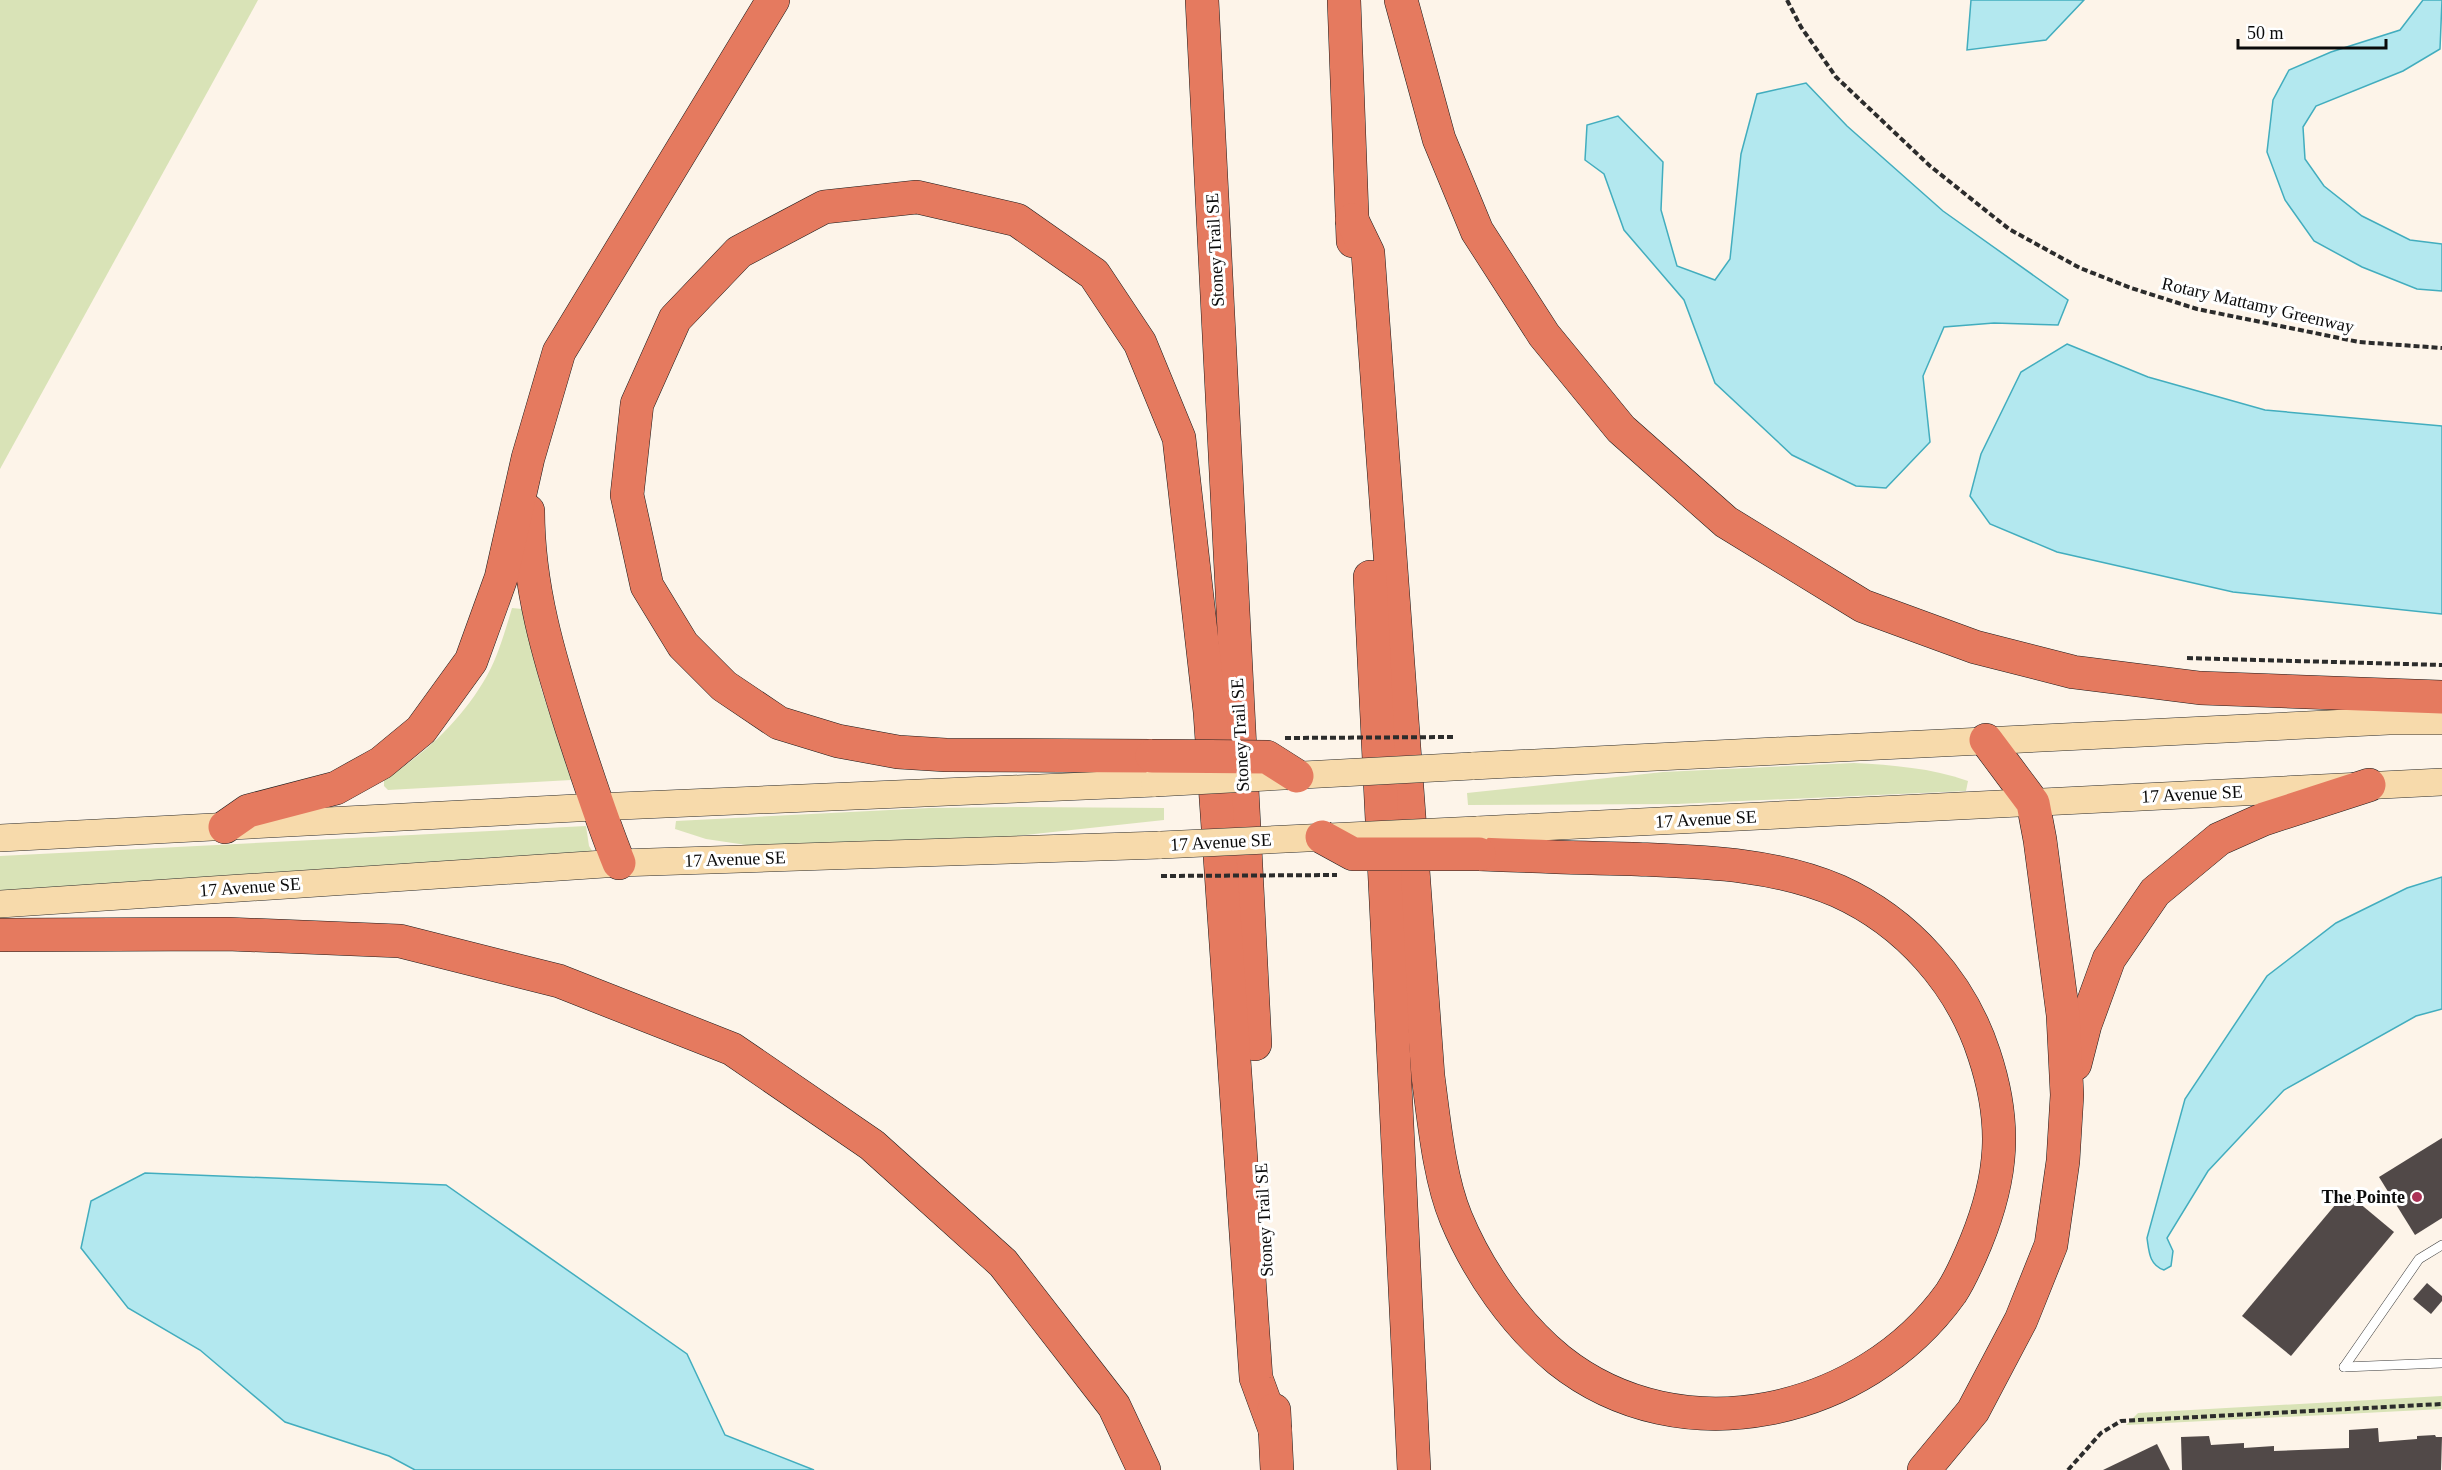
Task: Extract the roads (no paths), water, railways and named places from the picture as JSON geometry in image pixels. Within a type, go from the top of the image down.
[{"type":"highway","points":[[225,827],[248,811],[336,788],[381,764],[421,730],[471,662],[501,578],[528,458],[559,352],[773,0]]},
{"type":"highway","name":"Stoney Trail SE","points":[[1202,0],[1277,1470]]},
{"type":"highway","points":[[1344,0],[1352,220],[1414,1470]]},
{"type":"highway","points":[[1401,0],[1439,139],[1477,231],[1544,335],[1621,429],[1726,522],[1863,606],[1975,647],[2073,672],[2200,688],[2442,697]]},
{"type":"highway","points":[[1275,1430],[1256,1378],[1210,712],[1179,438],[1140,343],[1094,274],[1017,220],[917,197],[824,207],[739,252],[675,320],[637,404],[627,495],[647,586],[683,645],[724,686],[779,723],[838,741],[898,752],[1154,770],[1267,757],[1297,776]]},
{"type":"highway","points":[[1322,837],[1353,854],[1478,842],[1712,862],[1795,876],[1836,890],[1875,910],[1909,936],[1938,968],[1962,1003],[1980,1041],[1993,1081],[2000,1123],[1999,1167],[1989,1210],[1953,1290],[1924,1325],[1892,1354],[1854,1379],[1815,1397],[1774,1409],[1730,1414],[1697,1413],[1641,1404],[1600,1386],[1561,1361],[1527,1330],[1475,1256],[1455,1215],[1436,1132],[1428,1076],[1368,253],[1352,220]]},
{"type":"highway","points":[[528,458],[528,523],[533,589],[549,658],[596,807],[619,863]]},
{"type":"highway","points":[[1924,1470],[1973,1411],[2021,1320],[2051,1245],[2063,1161],[2067,1095],[2062,1015],[2040,840],[2033,803],[1986,740]]},
{"type":"highway","points":[[2067,1095],[2085,1024],[2109,959],[2155,892],[2219,839],[2264,819],[2369,785]]},
{"type":"highway","points":[[0,935],[227,934],[400,941],[559,981],[732,1049],[872,1145],[1003,1263],[1114,1406],[1144,1470]]},
{"type":"main road","points":[[1297,776],[1986,740],[2389,721],[2442,722]]},
{"type":"main road","points":[[0,838],[596,807],[1154,770]]},
{"type":"main road","name":"17 Avenue SE","points":[[1478,842],[2033,803],[2442,782]]},
{"type":"main road","name":"17 Avenue SE","points":[[0,904],[619,863],[1161,845],[1322,837]]},
{"type":"lane","points":[[2442,1245],[2419,1259],[2344,1367],[2442,1363]]},
{"type":"water","points":[[1971,0],[2084,0],[2046,40],[1967,50]]},
{"type":"water","points":[[2423,0],[2442,0],[2440,49],[2403,71],[2316,106],[2303,127],[2305,159],[2324,186],[2362,216],[2410,240],[2442,244],[2442,291],[2417,289],[2362,267],[2314,241],[2285,200],[2267,152],[2273,100],[2289,70],[2331,52],[2400,30]]},
{"type":"water","points":[[1806,83],[1847,126],[1943,211],[2068,300],[2058,325],[1994,323],[1944,327],[1923,376],[1930,442],[1886,488],[1856,486],[1792,455],[1715,383],[1684,300],[1624,230],[1604,174],[1585,160],[1587,125],[1618,116],[1663,162],[1661,210],[1677,266],[1715,280],[1730,259],[1741,154],[1757,94]]},
{"type":"water","points":[[2067,344],[2148,377],[2265,410],[2442,426],[2442,614],[2233,592],[2057,552],[1990,524],[1970,496],[1981,454],[2021,372]]},
{"type":"water","points":[[2442,877],[2442,1009],[2416,1016],[2284,1090],[2208,1171],[2167,1238],[2173,1251],[2171,1266],[2164,1270],[2159,1268],[2151,1257],[2147,1238],[2185,1099],[2267,976],[2336,923],[2407,888]]},
{"type":"water","points":[[145,1173],[446,1185],[687,1354],[725,1435],[814,1470],[415,1470],[389,1456],[285,1422],[200,1350],[128,1308],[81,1248],[91,1201]]},
{"type":"place","name":"The Pointe","points":[[2417,1197]]}]
